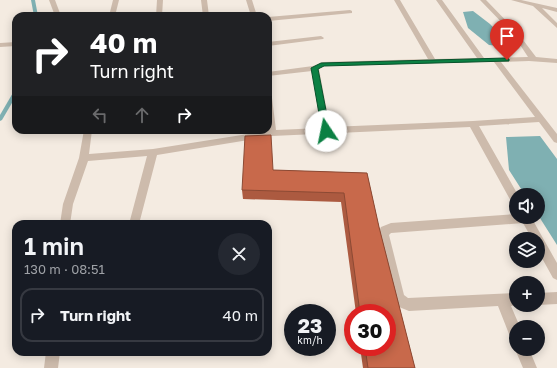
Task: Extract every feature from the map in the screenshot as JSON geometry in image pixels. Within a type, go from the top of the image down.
[{"type":"street","points":[[52,0],[58,12]]},
{"type":"street","points":[[113,12],[116,0]]},
{"type":"street","points":[[159,12],[160,0]]},
{"type":"street","points":[[204,0],[206,12]]},
{"type":"street","points":[[249,0],[253,12]]},
{"type":"street","points":[[397,0],[433,61]]},
{"type":"street","points":[[439,0],[483,61]]},
{"type":"street","points":[[483,0],[515,33],[534,60]]},
{"type":"street","points":[[514,0],[557,10]]},
{"type":"street","points":[[529,0],[557,26]]},
{"type":"street","points":[[272,19],[350,12]]},
{"type":"street","points":[[272,44],[321,38]]},
{"type":"street","points":[[0,45],[12,44]]},
{"type":"street","points":[[496,60],[557,140]]},
{"type":"street","points":[[272,73],[315,68],[323,64],[496,60],[557,61]]},
{"type":"street","points":[[315,68],[326,131]]},
{"type":"street","points":[[272,133],[473,124],[540,119]]},
{"type":"street","points":[[473,124],[509,188]]},
{"type":"street","points":[[66,220],[68,204],[84,158],[87,134]]},
{"type":"street","points":[[84,158],[153,152],[266,134]]},
{"type":"street","points":[[135,220],[153,152]]},
{"type":"street","points":[[509,218],[391,228],[384,231],[383,235],[400,298],[404,303],[409,305],[509,300]]},
{"type":"street","points":[[545,252],[557,274]]},
{"type":"street","points":[[545,299],[557,298]]},
{"type":"street","points":[[502,300],[510,320]]},
{"type":"street","points":[[51,368],[52,356]]},
{"type":"street","points":[[525,356],[530,368]]},
{"type":"water","points":[[473,11],[490,24],[508,43],[500,46],[489,45],[468,28],[463,12]]},
{"type":"water","points":[[540,136],[557,159],[557,245],[544,224],[545,224],[545,188],[521,188],[509,170],[506,137]]},
{"type":"building","points":[[271,135],[273,170],[367,173],[379,227],[415,368],[368,368],[366,356],[396,356],[396,304],[359,304],[344,193],[242,190],[245,136]]},
{"type":"waterway","points":[[33,0],[35,12]]},
{"type":"waterway","points":[[0,119],[12,99]]},
{"type":"route","points":[[326,131],[315,68],[323,64],[507,60]]}]
